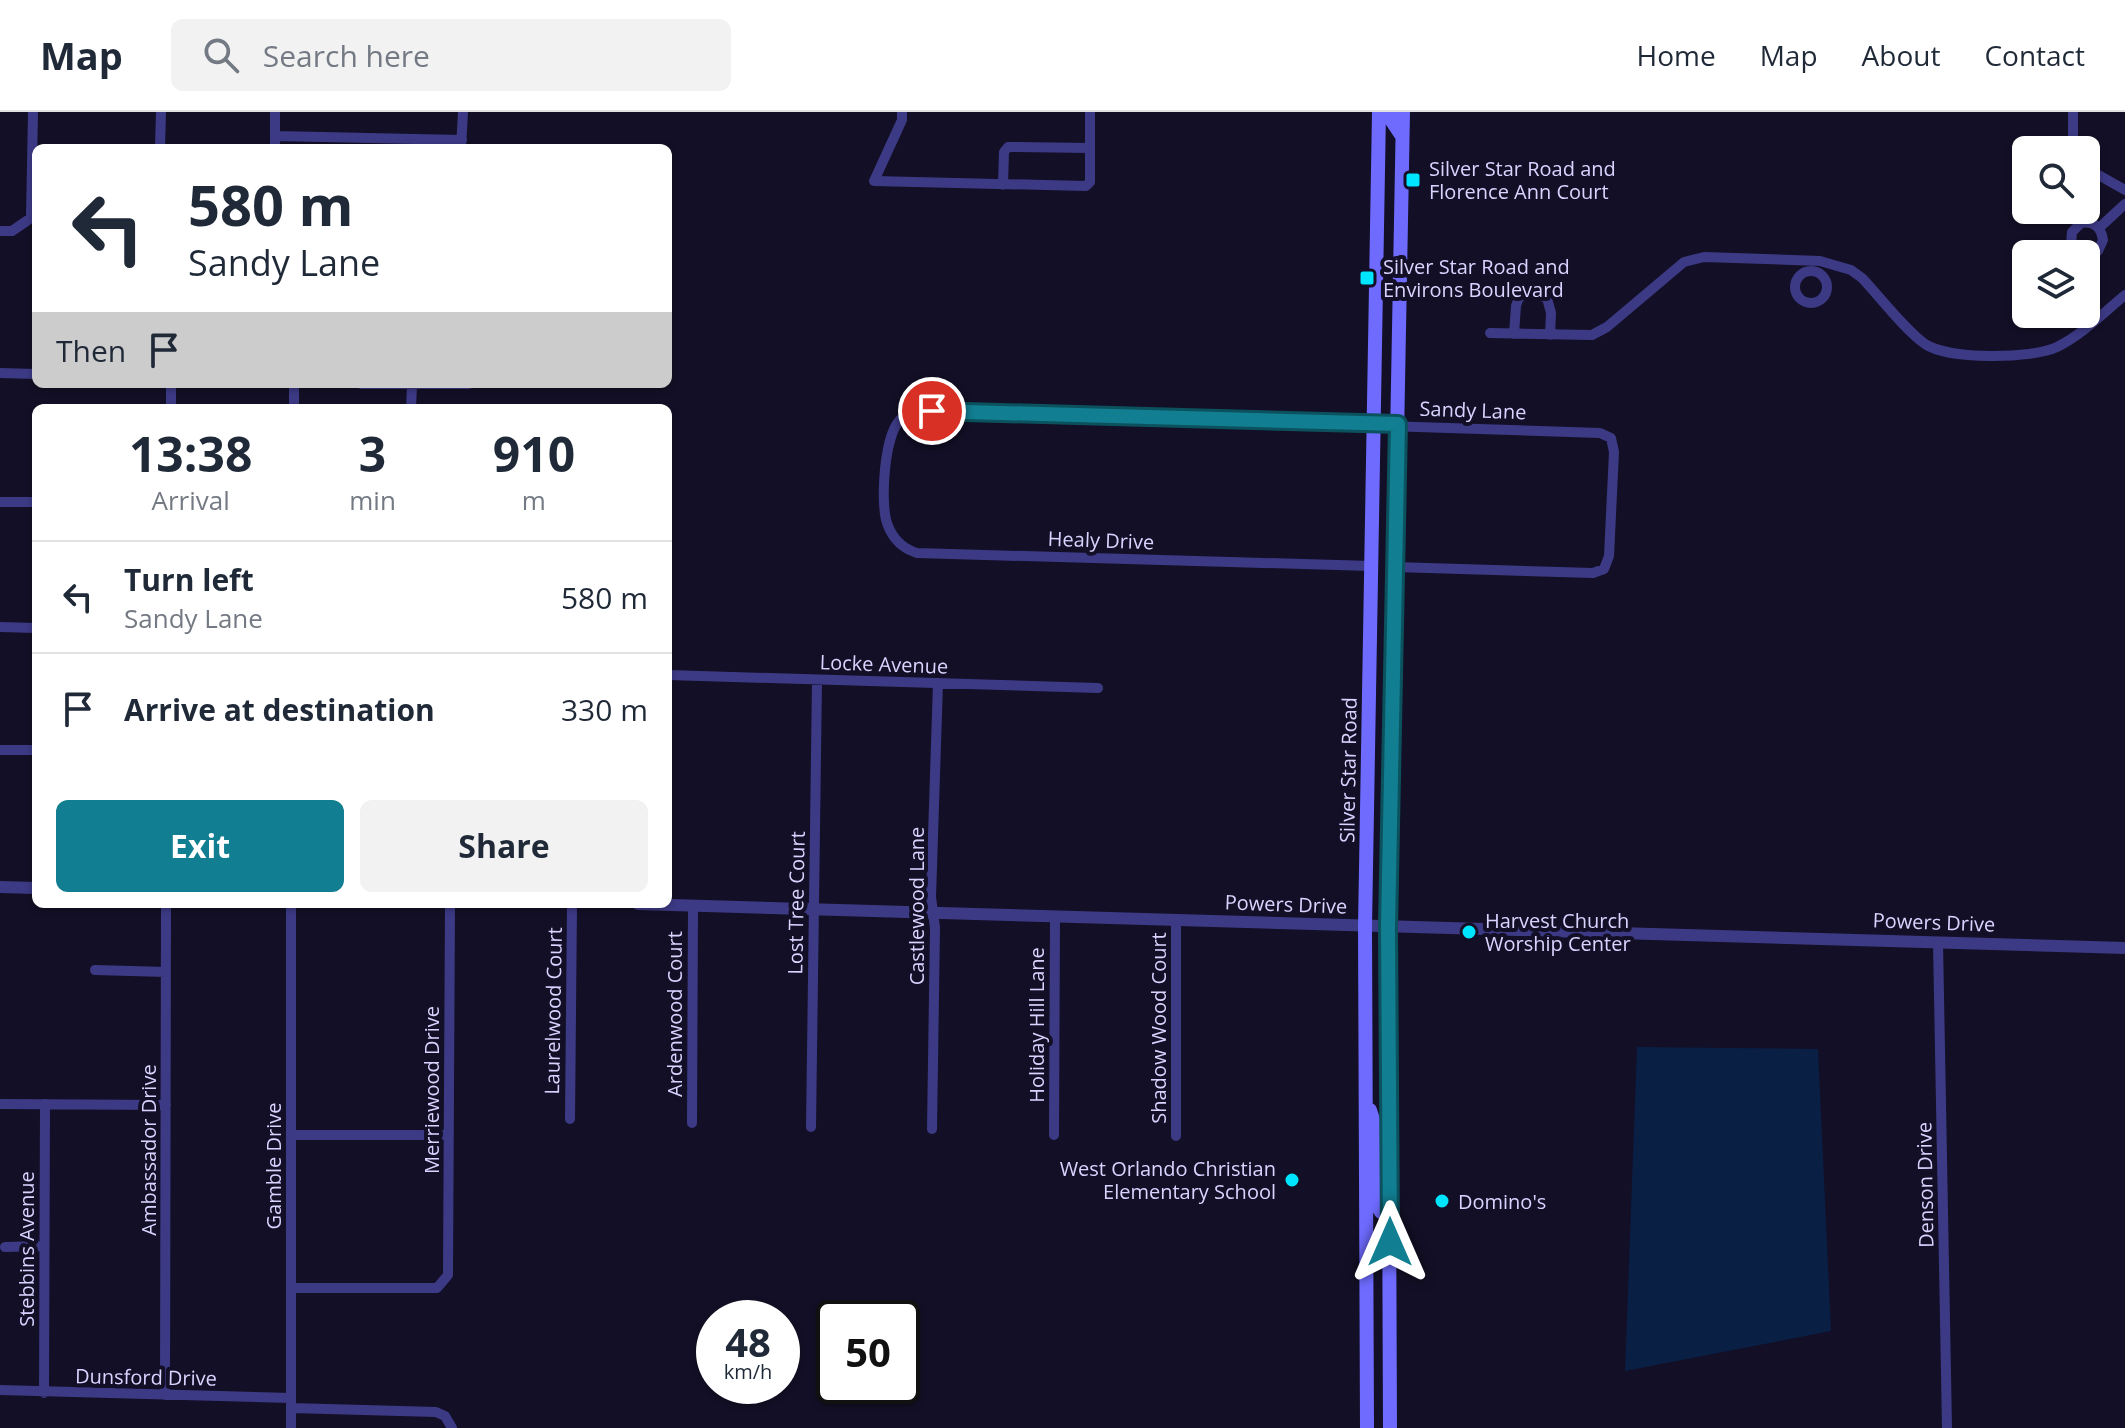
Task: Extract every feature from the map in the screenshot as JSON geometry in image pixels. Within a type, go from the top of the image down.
[{"type":"main road","name":"Silver Star Road","points":[[1367,1428],[1365,927],[1379,112]]},
{"type":"main road","points":[[1392,112],[1392,121],[1403,136]]},
{"type":"main road","points":[[1390,1428],[1388,927],[1403,112]]},
{"type":"main road","points":[[1365,1094],[1376,1129],[1376,1204],[1381,1212],[1390,1216]]},
{"type":"street","points":[[32,144],[33,112]]},
{"type":"street","points":[[160,144],[161,112]]},
{"type":"street","points":[[275,112],[275,142],[462,144],[463,112]]},
{"type":"street","points":[[902,112],[902,120],[874,181],[1086,186],[1090,182],[1090,112]]},
{"type":"street","points":[[2073,112],[2073,136]]},
{"type":"street","points":[[1003,185],[1004,152],[1008,147],[1090,148]]},
{"type":"street","points":[[0,231],[12,231],[31,218],[32,165]]},
{"type":"street","points":[[2100,176],[2125,190]]},
{"type":"street","points":[[2099,228],[2125,204]]},
{"type":"street","points":[[2070,240],[2075,226],[2088,222],[2099,228],[2103,240],[2100,248]]},
{"type":"street","points":[[1490,333],[1592,335],[1607,327],[1684,262],[1704,257],[1851,270],[1923,343],[1937,351],[1954,354],[2032,353],[2052,349],[2072,339],[2125,295]]},
{"type":"street","points":[[1514,334],[1519,297],[1532,293],[1547,298],[1551,313],[1550,335]]},
{"type":"street","points":[[0,373],[32,374]]},
{"type":"street","name":"Sandy Lane","points":[[885,482],[891,433],[900,419],[915,412],[1373,423],[1600,433],[1611,438],[1614,452],[1609,556],[1604,569],[1593,573],[1395,567]]},
{"type":"street","name":"Healy Drive","points":[[885,482],[886,521],[896,541],[905,549],[917,553],[1371,566]]},
{"type":"street","points":[[0,502],[32,502]]},
{"type":"street","points":[[0,627],[32,628]]},
{"type":"street","name":"Locke Avenue","points":[[672,675],[1098,688]]},
{"type":"street","name":"Lost Tree Court","points":[[811,1127],[817,680]]},
{"type":"street","name":"Castlewood Lane","points":[[932,1129],[935,928],[931,897],[938,683]]},
{"type":"street","points":[[0,750],[32,750]]},
{"type":"street","points":[[0,887],[32,888]]},
{"type":"street","name":"Powers Drive","points":[[672,905],[2125,948]]},
{"type":"street","name":"Ardenwood Court","points":[[692,1123],[693,906]]},
{"type":"street","name":"Ambassador Drive","points":[[165,1395],[166,908]]},
{"type":"street","name":"Gamble Drive","points":[[291,908],[291,1428]]},
{"type":"street","name":"Merriewood Drive","points":[[291,1288],[437,1288],[448,1275],[450,908]]},
{"type":"street","name":"Laurelwood Court","points":[[570,1119],[572,908]]},
{"type":"street","name":"Holiday Hill Lane","points":[[1054,1135],[1055,916]]},
{"type":"street","name":"Shadow Wood Court","points":[[1176,919],[1176,1136]]},
{"type":"street","name":"Denson Drive","points":[[1938,942],[1947,1428]]},
{"type":"street","points":[[95,970],[166,972]]},
{"type":"street","points":[[0,1104],[166,1105]]},
{"type":"street","name":"Stebbins Avenue","points":[[44,1393],[45,1104]]},
{"type":"street","points":[[291,1135],[449,1135]]},
{"type":"street","points":[[5,1247],[43,1246]]},
{"type":"street","name":"Dunsford Drive","points":[[0,1390],[165,1395],[436,1412],[445,1416],[452,1428]]},
{"type":"water","points":[[1637,1047],[1818,1049],[1831,1331],[1625,1371]]},
{"type":"place","name":"Silver Star Road and Florence Ann Court","points":[[1413,180]]},
{"type":"place","name":"Silver Star Road and Environs Boulevard","points":[[1367,278]]},
{"type":"place","name":"Harvest Church Worship Center","points":[[1469,932]]},
{"type":"place","name":"West Orlando Christian Elementary School","points":[[1292,1180]]},
{"type":"place","name":"Domino's","points":[[1442,1201]]},
{"type":"route","points":[[932,411],[1398,424],[1388,927],[1390,1242]]}]
